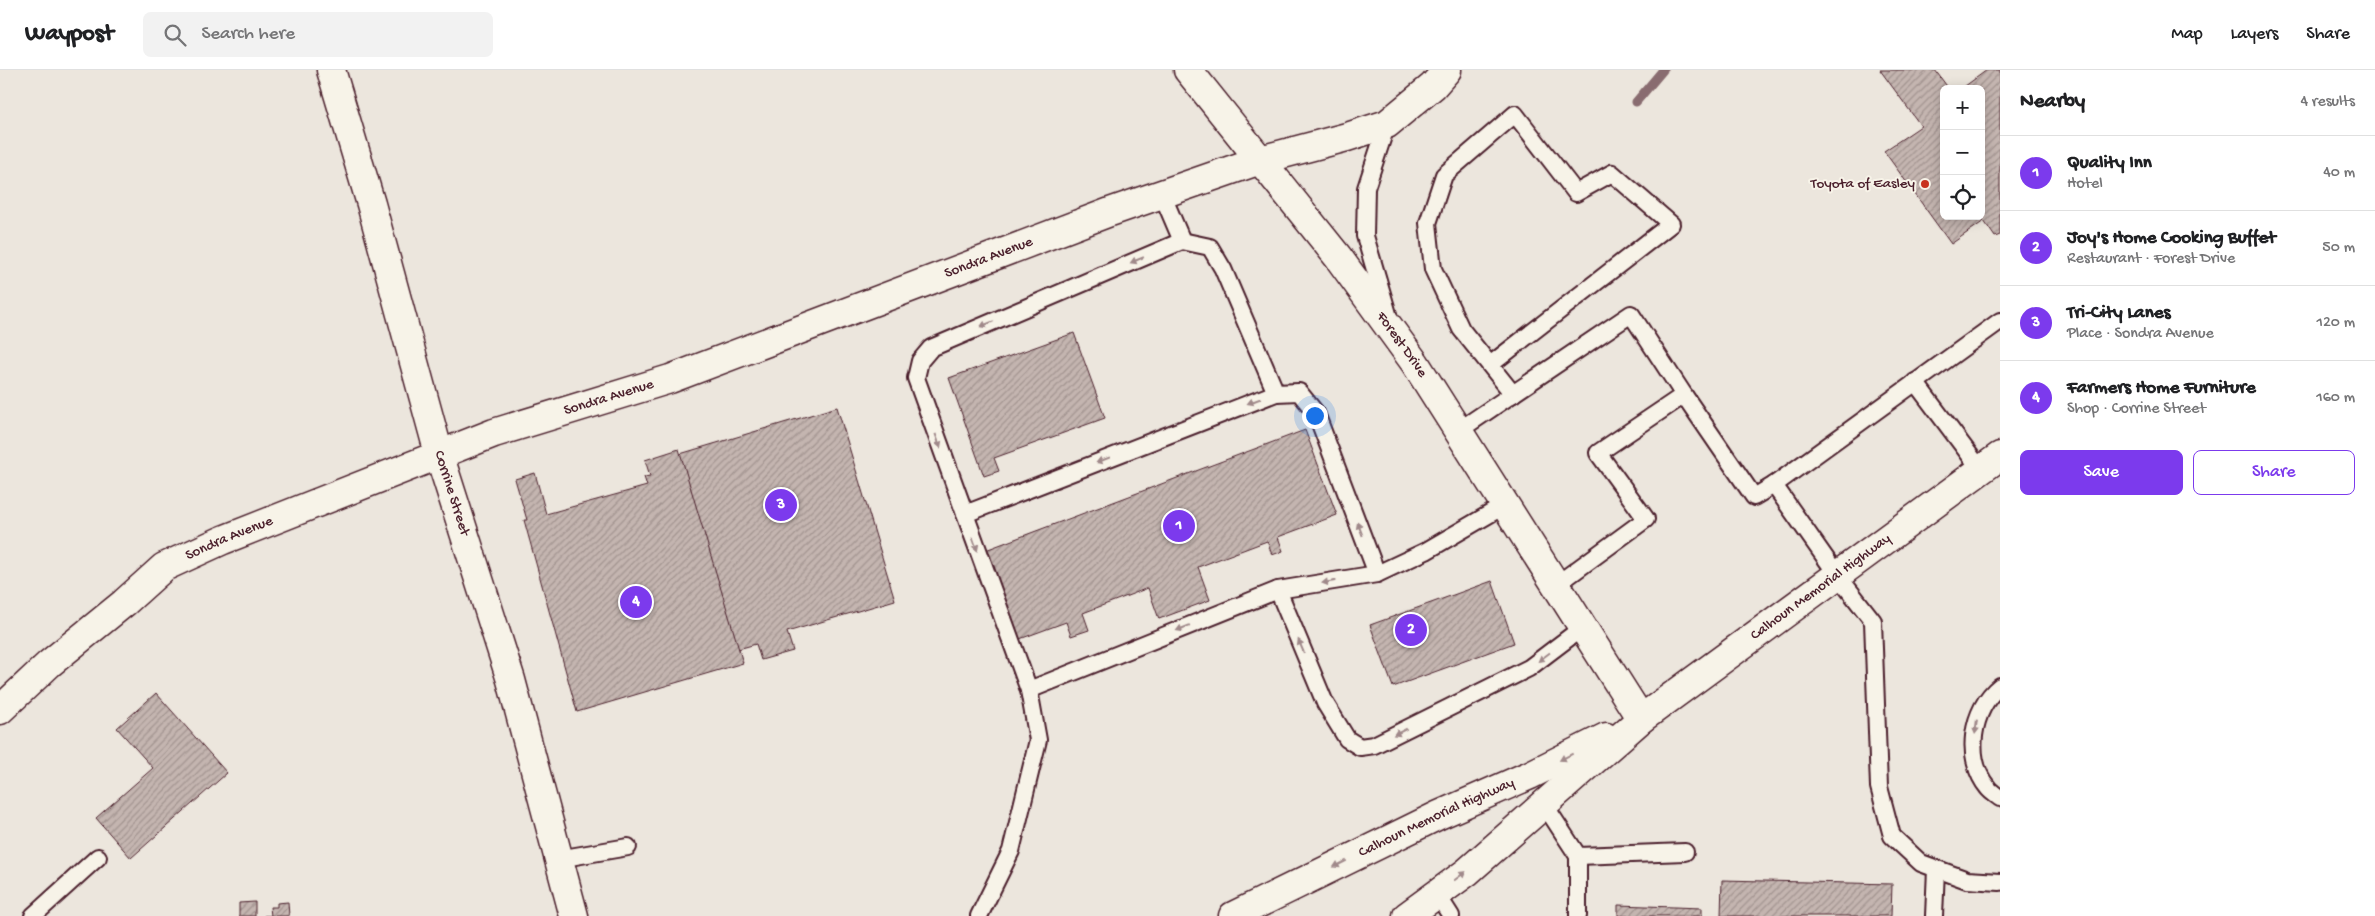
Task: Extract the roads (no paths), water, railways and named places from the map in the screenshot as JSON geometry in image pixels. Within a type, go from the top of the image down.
[{"type":"main road","name":"Corrine Street","points":[[331,70],[371,204],[439,454],[511,680],[574,916]]},
{"type":"main road","name":"Forest Drive","points":[[1188,70],[1338,257],[1415,362],[1641,719]]},
{"type":"main road","points":[[1260,160],[1388,124],[1433,86],[1447,70]]},
{"type":"main road","name":"Sondra Avenue","points":[[0,710],[49,664],[164,567],[222,540],[439,454],[494,434],[670,379],[1162,194],[1260,160]]},
{"type":"main road","name":"Calhoun Memorial Highway","points":[[1407,916],[1444,905],[1467,872],[1641,719],[1990,463]]},
{"type":"main road","name":"Calhoun Memorial Highway","points":[[1233,916],[1438,815],[1530,775],[1641,719]]},
{"type":"lane","points":[[1490,365],[1672,224],[1612,173],[1576,193],[1515,114],[1444,175],[1428,222],[1433,270],[1461,330],[1513,394]]},
{"type":"lane","points":[[1388,124],[1366,188],[1365,236],[1394,333]]},
{"type":"lane","points":[[1162,194],[1182,241]]},
{"type":"lane","points":[[979,916],[1011,851],[1038,740],[1029,690],[916,378],[920,362],[931,348],[1182,241],[1210,247],[1223,269],[1276,393]]},
{"type":"lane","points":[[1458,431],[1631,314],[1754,497],[1774,485],[2000,321]]},
{"type":"lane","points":[[1916,382],[1990,463]]},
{"type":"lane","points":[[965,514],[1276,393],[1299,392],[1316,413],[1377,574]]},
{"type":"lane","points":[[1556,586],[1646,520],[1598,453],[1684,395]]},
{"type":"lane","points":[[1774,485],[1838,576],[1873,621],[1879,787],[1892,836],[1921,863],[1967,880],[2000,882]]},
{"type":"lane","points":[[1029,690],[1278,590],[1377,574],[1426,551],[1505,505]]},
{"type":"lane","points":[[1278,590],[1325,703],[1347,739],[1360,747],[1374,745],[1529,668],[1582,627]]},
{"type":"lane","points":[[2000,686],[1992,692],[1976,720],[1974,758],[1988,788],[2000,798]]},
{"type":"lane","points":[[1544,804],[1578,856],[1578,916]]},
{"type":"lane","points":[[558,859],[628,847]]},
{"type":"lane","points":[[1578,856],[1685,852]]},
{"type":"lane","points":[[33,916],[98,857]]},
{"type":"lane","points":[[1934,916],[1936,869]]},
{"type":"waterway","points":[[1636,102],[1663,70]]},
{"type":"place","name":"Toyota of Easley","points":[[1925,184]]},
{"type":"place","name":"Tri-City Lanes","points":[[781,505]]},
{"type":"place","name":"Quality Inn","points":[[1179,526]]},
{"type":"place","name":"Farmers Home Furniture","points":[[636,602]]},
{"type":"place","name":"Joy's Home Cooking Buffet","points":[[1411,630]]}]
